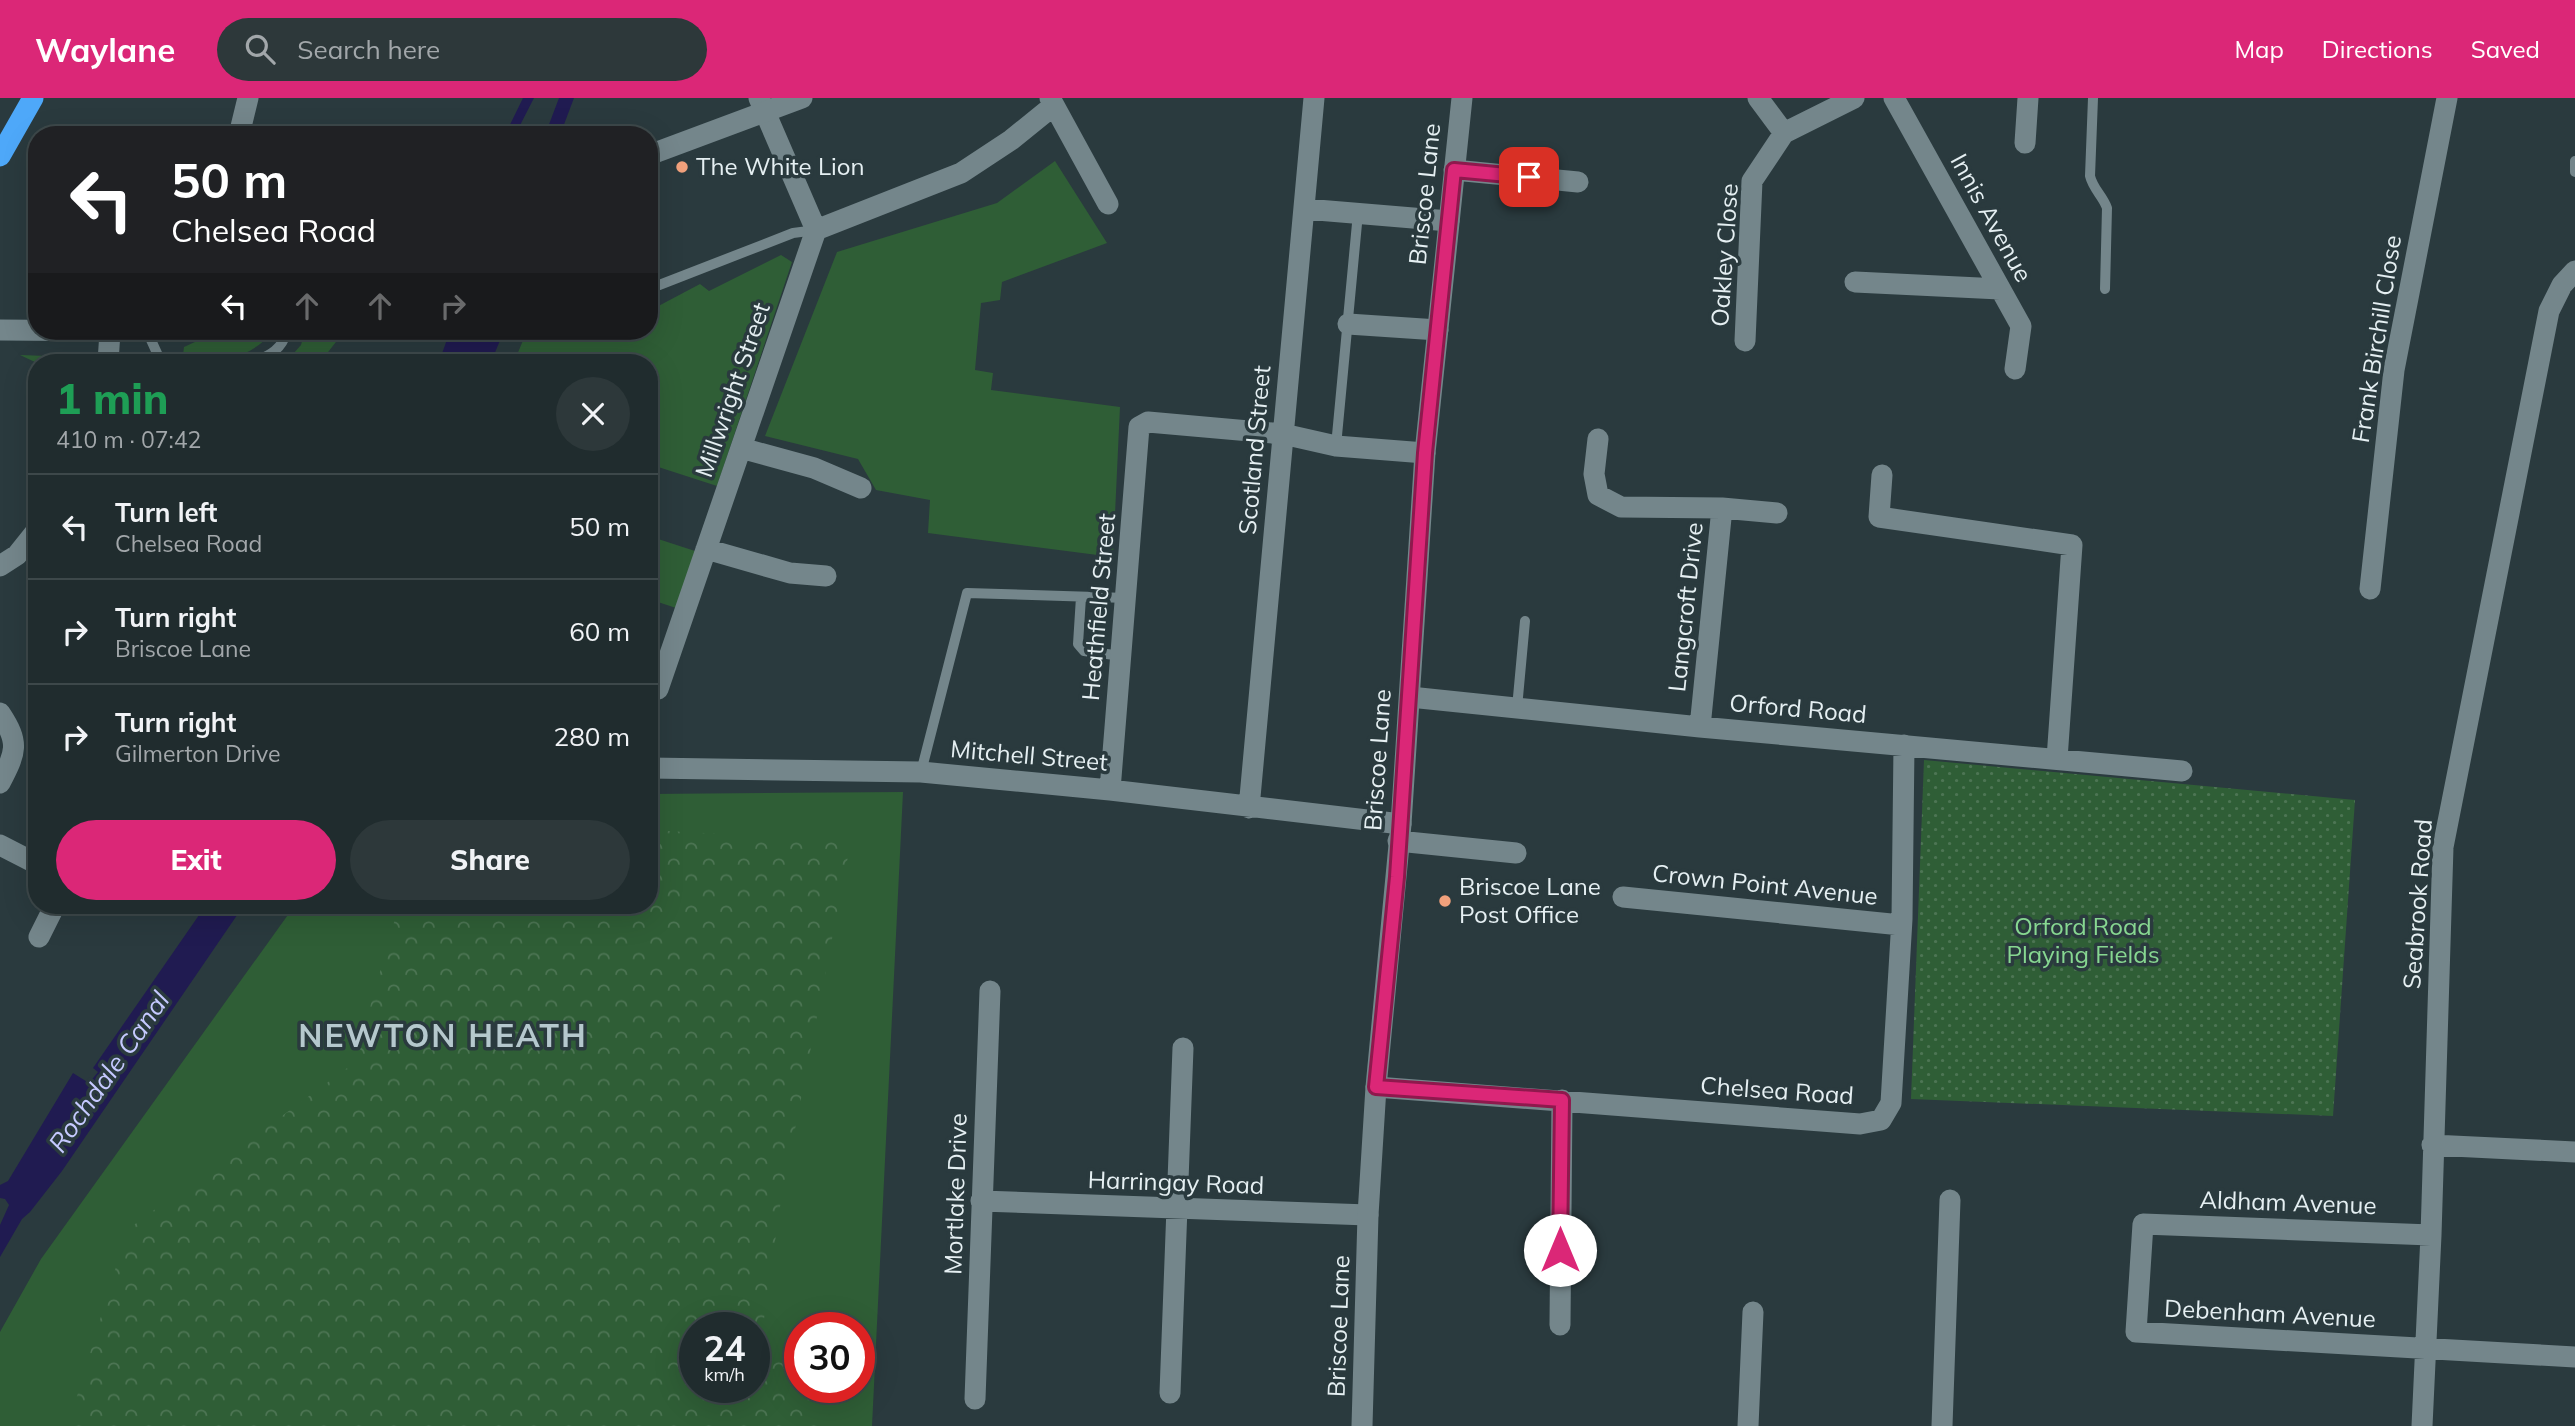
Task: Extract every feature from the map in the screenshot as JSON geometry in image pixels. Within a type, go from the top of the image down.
[{"type":"highway","points":[[0,156],[33,98]]},
{"type":"street","points":[[241,126],[248,98]]},
{"type":"street","points":[[658,151],[761,105],[802,98]]},
{"type":"street","name":"Scotland Street","points":[[1249,808],[1306,209],[1314,98]]},
{"type":"street","name":"Briscoe Lane","points":[[1362,1426],[1368,1215],[1376,1087],[1400,832],[1425,453],[1462,98]]},
{"type":"street","points":[[1758,98],[1784,133]]},
{"type":"street","name":"Oakley Close","points":[[1745,341],[1752,181],[1784,133],[1854,98]]},
{"type":"street","name":"Innis Avenue","points":[[1894,98],[2021,326],[2015,369]]},
{"type":"street","points":[[2025,143],[2028,98]]},
{"type":"street","name":"Frank Birchill Close","points":[[2370,589],[2394,370],[2447,98]]},
{"type":"street","points":[[761,105],[816,230],[961,173],[1011,140],[1051,102],[1108,204]]},
{"type":"street","points":[[1454,170],[1578,182]]},
{"type":"street","points":[[1306,209],[1449,221]]},
{"type":"street","name":"Millwright Street","points":[[658,675],[706,549],[816,230]]},
{"type":"street","name":"Seabrook Road","points":[[2422,1426],[2427,1350],[2443,847],[2549,311],[2561,285],[2575,271]]},
{"type":"street","points":[[1855,282],[2000,289]]},
{"type":"street","points":[[1348,324],[1438,330]]},
{"type":"street","points":[[0,330],[28,330]]},
{"type":"street","name":"Heathfield Street","points":[[1110,790],[1139,427],[1148,422],[1283,434]]},
{"type":"street","points":[[1283,434],[1336,446],[1425,453]]},
{"type":"street","name":"Langcroft Drive","points":[[1598,439],[1594,474],[1598,495],[1621,507],[1722,508],[1700,727]]},
{"type":"street","points":[[741,448],[814,468],[861,488]]},
{"type":"street","points":[[1882,474],[1879,517],[2072,545],[2057,759]]},
{"type":"street","points":[[1722,508],[1777,513]]},
{"type":"street","points":[[0,566],[17,555],[28,542]]},
{"type":"street","points":[[706,549],[790,573],[826,576]]},
{"type":"street","name":"Orford Road","points":[[1410,697],[1700,727],[2182,771]]},
{"type":"street","points":[[0,713],[12,731],[15,753],[0,783]]},
{"type":"street","name":"Chelsea Road","points":[[1376,1087],[1860,1124],[1881,1119],[1891,1103],[1901,925],[1904,745]]},
{"type":"street","name":"Mitchell Street","points":[[658,768],[921,772],[1110,790],[1249,808],[1516,853]]},
{"type":"street","points":[[0,845],[28,859]]},
{"type":"street","name":"Crown Point Avenue","points":[[1623,897],[1901,925]]},
{"type":"street","points":[[39,936],[50,914]]},
{"type":"street","name":"Mortlake Drive","points":[[975,1399],[990,991]]},
{"type":"street","points":[[1170,1393],[1184,1048]]},
{"type":"street","points":[[1560,1325],[1562,1100]]},
{"type":"street","points":[[2432,1145],[2575,1152]]},
{"type":"street","points":[[1942,1426],[1950,1200]]},
{"type":"street","name":"Harringay Road","points":[[981,1201],[1368,1215]]},
{"type":"street","name":"Aldham Avenue","points":[[2143,1224],[2431,1235]]},
{"type":"street","name":"Debenham Avenue","points":[[2143,1224],[2136,1332],[2427,1350]]},
{"type":"street","points":[[1748,1426],[1753,1312]]},
{"type":"street","points":[[2427,1350],[2575,1357]]},
{"type":"lane","points":[[2092,98],[2090,176],[2093,187],[2107,208],[2105,289]]},
{"type":"lane","points":[[2575,161],[2575,172]]},
{"type":"lane","points":[[1336,446],[1358,213]]},
{"type":"lane","points":[[658,286],[793,233],[816,230]]},
{"type":"lane","points":[[921,772],[967,593],[1127,598]]},
{"type":"lane","points":[[1081,597],[1078,644],[1084,651],[1122,656]]},
{"type":"lane","points":[[1517,708],[1525,621]]},
{"type":"green space","points":[[1055,161],[1107,243],[1002,282],[1000,300],[981,303],[975,370],[993,373],[991,390],[1120,407],[1113,557],[928,533],[930,500],[876,490],[858,459],[765,436],[837,252],[997,203]]},
{"type":"green space","points":[[781,255],[792,262],[717,486],[658,467],[658,354],[517,354],[523,340],[658,340],[658,306],[700,284],[709,291]]},
{"type":"green space","points":[[199,340],[265,340],[243,354],[183,354],[184,347]]},
{"type":"green space","points":[[302,340],[337,340],[327,354],[293,354]]},
{"type":"green space","points":[[658,539],[695,551],[676,608],[658,602]]},
{"type":"green space","name":"Orford Road Playing Fields","points":[[1924,760],[2355,800],[2333,1116],[1911,1099]]},
{"type":"green space","points":[[903,792],[875,1365],[875,1312],[784,1312],[784,1403],[873,1403],[872,1426],[0,1426],[0,1332],[41,1259],[289,914],[658,914],[658,794]]},
{"type":"green space","points":[[658,830],[851,841],[780,1207],[765,1312],[679,1312],[679,1403],[770,1403],[770,1336],[784,1356],[784,1403],[816,1403],[832,1426],[68,1426],[127,1230],[354,1063],[396,914],[658,914]]},
{"type":"water","points":[[523,98],[534,98],[520,126],[509,126]]},
{"type":"water","points":[[559,98],[574,98],[563,126],[548,126]]},
{"type":"water","points":[[447,340],[500,340],[494,354],[442,354]]},
{"type":"water","name":"Rochdale Canal","points":[[200,914],[238,914],[62,1171],[22,1219],[0,1257],[0,1225],[9,1205],[5,1199],[0,1198],[0,1185],[8,1181],[73,1073],[89,1083],[98,1072],[93,1068]]},
{"type":"place","name":"The White Lion","points":[[682,167]]},
{"type":"place","name":"Briscoe Lane Post Office","points":[[1445,901]]},
{"type":"district","name":"NEWTON HEATH","points":[[443,1036]]},
{"type":"route","points":[[1529,177],[1454,170],[1425,453],[1397,877],[1376,1087],[1562,1100],[1560,1250]]}]
